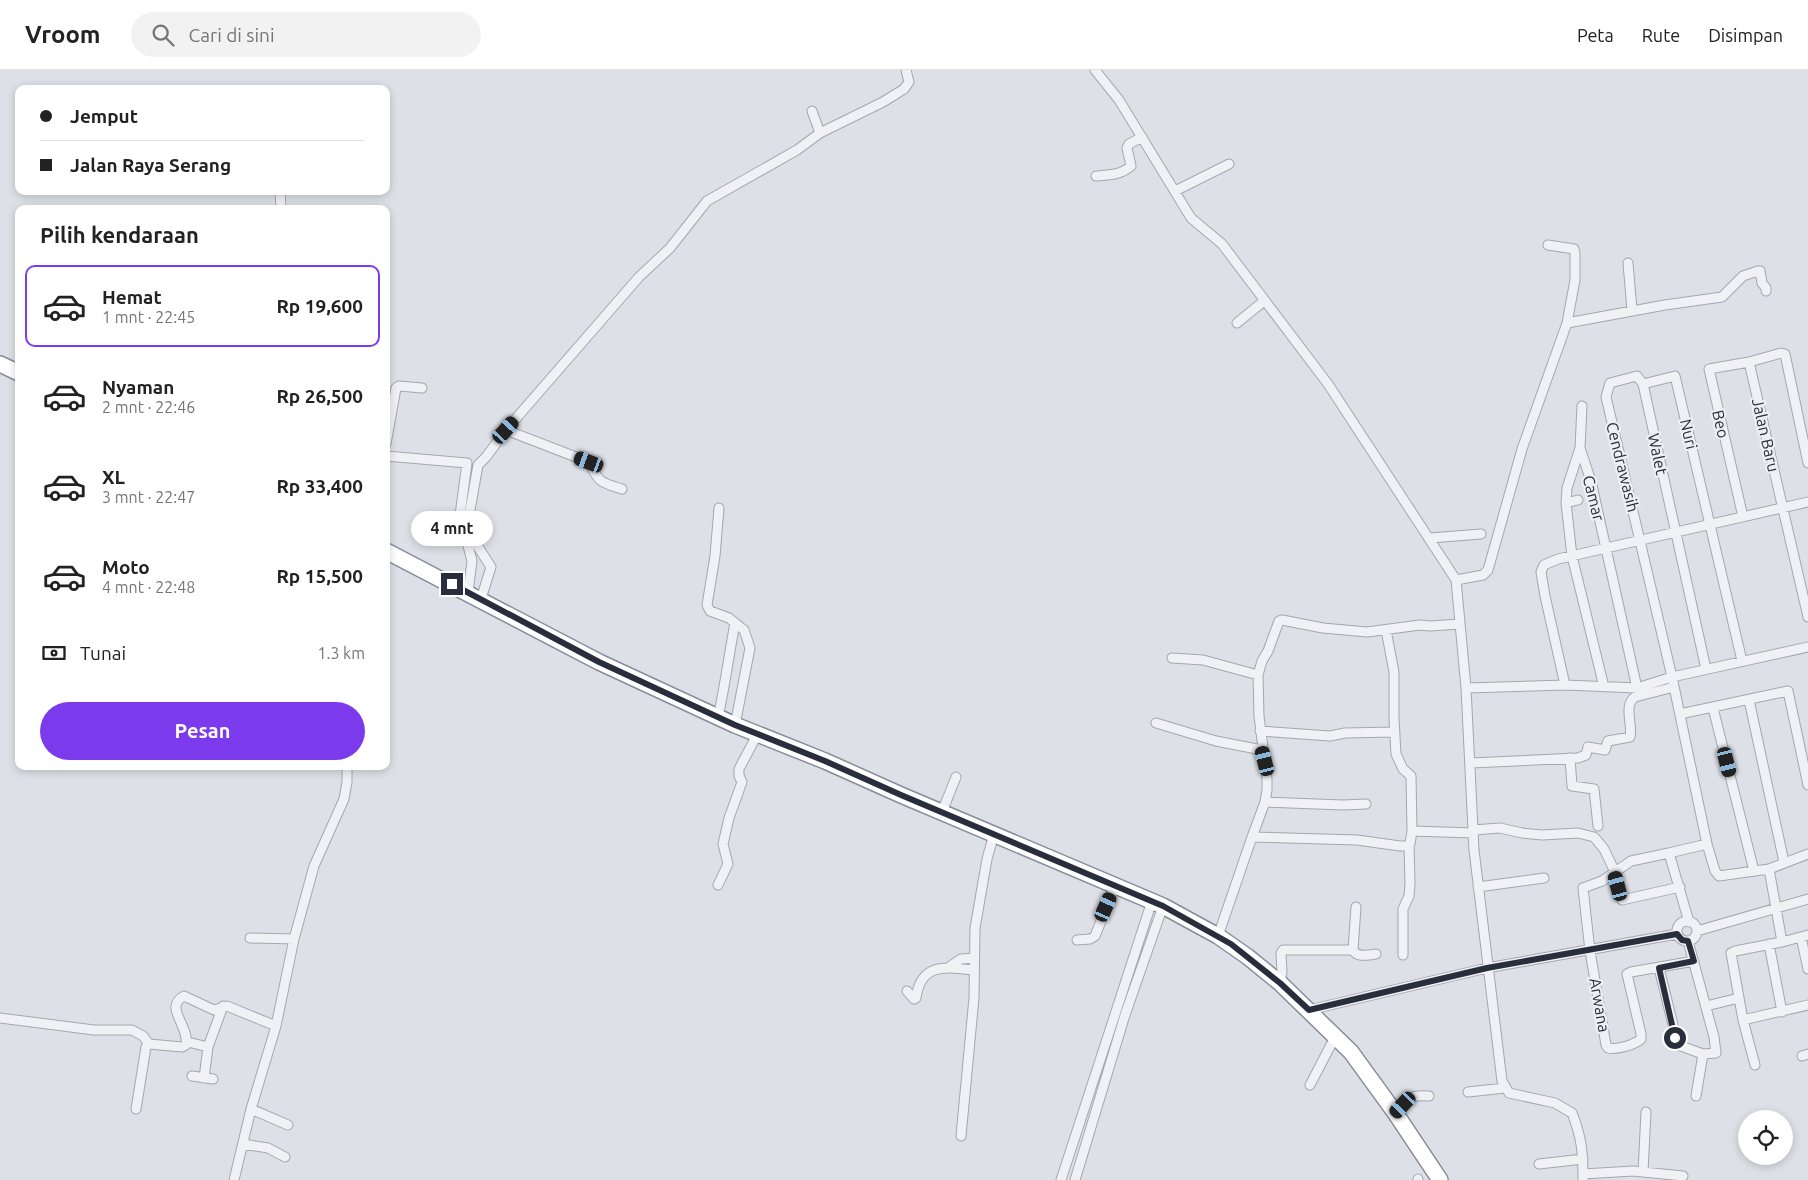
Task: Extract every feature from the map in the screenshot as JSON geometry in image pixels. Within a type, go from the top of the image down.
[{"type":"highway","points":[[0,364],[15,371]]},
{"type":"highway","points":[[390,553],[599,662],[735,725],[825,761],[1158,904],[1218,936],[1280,983],[1351,1052],[1396,1114],[1440,1180]]},
{"type":"street","points":[[474,596],[491,567],[473,539],[468,527],[473,490],[478,465],[506,430],[639,277],[670,248],[707,201],[797,150],[820,133],[883,102],[904,89],[910,82],[906,70]]},
{"type":"street","points":[[1095,70],[1119,100],[1191,218],[1222,244],[1328,384],[1456,580],[1466,688],[1478,887],[1502,1081],[1505,1088],[1509,1093],[1555,1103],[1572,1113],[1580,1132],[1583,1177],[1627,1171],[1682,1176]]},
{"type":"street","points":[[812,111],[820,133]]},
{"type":"street","points":[[1096,176],[1115,174],[1131,166],[1127,148],[1130,144],[1142,138]]},
{"type":"street","points":[[1174,191],[1229,164]]},
{"type":"street","points":[[1456,580],[1483,575],[1491,563],[1522,449],[1567,323],[1574,280],[1575,253],[1574,249],[1548,245]]},
{"type":"street","points":[[1628,263],[1632,310]]},
{"type":"street","points":[[1567,323],[1632,310],[1722,297],[1743,276],[1758,271],[1760,271],[1762,283],[1766,291]]},
{"type":"street","points":[[1237,323],[1264,301]]},
{"type":"street","points":[[1749,362],[1781,353],[1785,354],[1808,463]]},
{"type":"street","name":"Jalan Baru","points":[[1749,362],[1808,616]]},
{"type":"street","name":"Beo","points":[[1743,517],[1708,372],[1709,369],[1749,362]]},
{"type":"street","name":"Walet","points":[[1606,393],[1610,383],[1637,376],[1643,384],[1706,669]]},
{"type":"street","name":"Nuri","points":[[1643,384],[1675,376],[1709,525]]},
{"type":"street","points":[[390,422],[396,388],[399,386],[422,388]]},
{"type":"street","name":"Cendrawasih","points":[[1606,393],[1673,682],[1707,844],[1715,871],[1719,876],[1754,871]]},
{"type":"street","points":[[1582,406],[1580,448],[1567,488],[1566,503],[1572,556],[1604,687]]},
{"type":"street","points":[[506,430],[589,462],[596,477],[601,482],[622,489]]},
{"type":"street","name":"Camar","points":[[1580,448],[1591,481],[1637,688]]},
{"type":"street","points":[[390,456],[466,463],[460,515],[472,561],[474,596]]},
{"type":"street","points":[[1566,503],[1578,500]]},
{"type":"street","points":[[1565,685],[1545,596],[1541,572],[1544,565],[1572,556],[1808,502]]},
{"type":"street","points":[[719,508],[715,556],[707,605],[710,611],[736,622],[744,630],[750,648],[735,725]]},
{"type":"street","points":[[1709,525],[1742,660]]},
{"type":"street","points":[[1430,538],[1481,534]]},
{"type":"street","points":[[1218,936],[1265,802],[1267,779],[1260,731],[1258,675],[1279,621],[1367,632],[1420,624],[1430,626],[1460,624]]},
{"type":"street","points":[[718,717],[726,684],[726,670],[736,622]]},
{"type":"street","points":[[1386,630],[1394,672],[1396,754],[1403,768],[1411,776],[1412,831],[1409,845],[1410,883],[1409,896],[1402,909],[1403,955]]},
{"type":"street","points":[[1471,763],[1570,758],[1584,756],[1588,747],[1605,750],[1608,741],[1630,737],[1629,706],[1631,700],[1635,697],[1706,669],[1808,646]]},
{"type":"street","points":[[1172,658],[1203,660],[1258,675]]},
{"type":"street","points":[[1466,688],[1565,685],[1637,688],[1673,682]]},
{"type":"street","points":[[1680,714],[1788,691],[1805,753],[1808,785]]},
{"type":"street","points":[[1749,700],[1784,862]]},
{"type":"street","points":[[1713,708],[1754,871],[1769,869],[1808,854]]},
{"type":"street","points":[[1156,722],[1216,741],[1262,750]]},
{"type":"street","points":[[1260,731],[1330,736],[1345,733],[1394,732]]},
{"type":"street","points":[[718,885],[728,864],[723,844],[729,818],[742,782],[739,776],[739,769],[757,735]]},
{"type":"street","points":[[1570,758],[1572,786],[1594,789],[1598,826]]},
{"type":"street","points":[[234,1180],[251,1109],[276,1026],[294,939],[314,866],[344,799],[347,770]]},
{"type":"street","points":[[942,812],[956,777]]},
{"type":"street","points":[[1265,802],[1343,806],[1366,804]]},
{"type":"street","points":[[1412,831],[1474,832],[1500,828],[1542,835],[1578,833],[1589,835],[1594,837],[1604,849],[1615,872],[1622,900],[1680,887]]},
{"type":"street","points":[[961,1136],[974,998],[975,928],[987,859],[994,834]]},
{"type":"street","points":[[1252,837],[1357,840],[1400,846],[1409,845]]},
{"type":"street","points":[[1590,951],[1583,888],[1602,880],[1631,861],[1707,844]]},
{"type":"street","points":[[1670,853],[1689,922]]},
{"type":"street","points":[[1769,869],[1782,942]]},
{"type":"street","points":[[1478,887],[1544,878]]},
{"type":"street","points":[[1077,940],[1090,939],[1095,936],[1115,886]]},
{"type":"street","points":[[1697,931],[1808,899]]},
{"type":"street","points":[[1061,1180],[1158,904]]},
{"type":"street","points":[[1075,1180],[1158,904]]},
{"type":"street","points":[[1352,950],[1356,907]]},
{"type":"street","points":[[1684,922],[1693,924],[1697,931],[1694,938],[1688,941],[1682,940],[1677,934],[1677,929],[1684,922]]},
{"type":"street","points":[[1309,1010],[1487,968],[1677,934]]},
{"type":"street","points":[[1755,1065],[1739,998],[1731,953],[1735,950],[1805,936],[1808,969]]},
{"type":"street","points":[[250,938],[294,939]]},
{"type":"street","points":[[1659,968],[1678,1044],[1703,1054],[1716,1053],[1716,1045],[1688,941]]},
{"type":"street","points":[[1769,944],[1782,1012]]},
{"type":"street","points":[[1280,983],[1282,972],[1281,953],[1283,950],[1352,950],[1355,954],[1359,955],[1376,954]]},
{"type":"street","name":"Arwana","points":[[1590,951],[1606,1045],[1612,1049],[1637,1042],[1641,1039],[1627,974],[1694,961]]},
{"type":"street","points":[[949,967],[961,960],[974,958]]},
{"type":"street","points":[[907,991],[914,1000],[918,986],[926,974],[934,970],[949,967],[974,970]]},
{"type":"street","points":[[0,1018],[94,1030],[132,1030],[143,1036],[149,1044],[182,1047],[186,1045],[187,1037],[175,1006],[180,998],[184,996],[214,1010],[223,1006],[276,1026]]},
{"type":"street","points":[[1706,1006],[1739,998]]},
{"type":"street","points":[[1744,1020],[1808,1005]]},
{"type":"street","points":[[192,1076],[209,1079],[208,1047],[223,1006]]},
{"type":"street","points":[[1310,1085],[1336,1036]]},
{"type":"street","points":[[192,1043],[208,1047]]},
{"type":"street","points":[[136,1109],[146,1047],[149,1044]]},
{"type":"street","points":[[1696,1096],[1703,1054]]},
{"type":"street","points":[[1468,1092],[1505,1088]]},
{"type":"street","points":[[1396,1114],[1411,1097],[1416,1095],[1429,1096]]},
{"type":"street","points":[[251,1109],[288,1125]]},
{"type":"street","points":[[1643,1172],[1646,1112]]},
{"type":"street","points":[[243,1144],[268,1148],[286,1157]]},
{"type":"street","points":[[1539,1164],[1583,1159]]},
{"type":"route","points":[[452,584],[599,662],[757,735],[825,761],[1163,906],[1231,944],[1280,983],[1309,1010],[1487,968],[1677,934],[1682,940],[1688,941],[1694,961],[1659,968],[1675,1038]]}]
